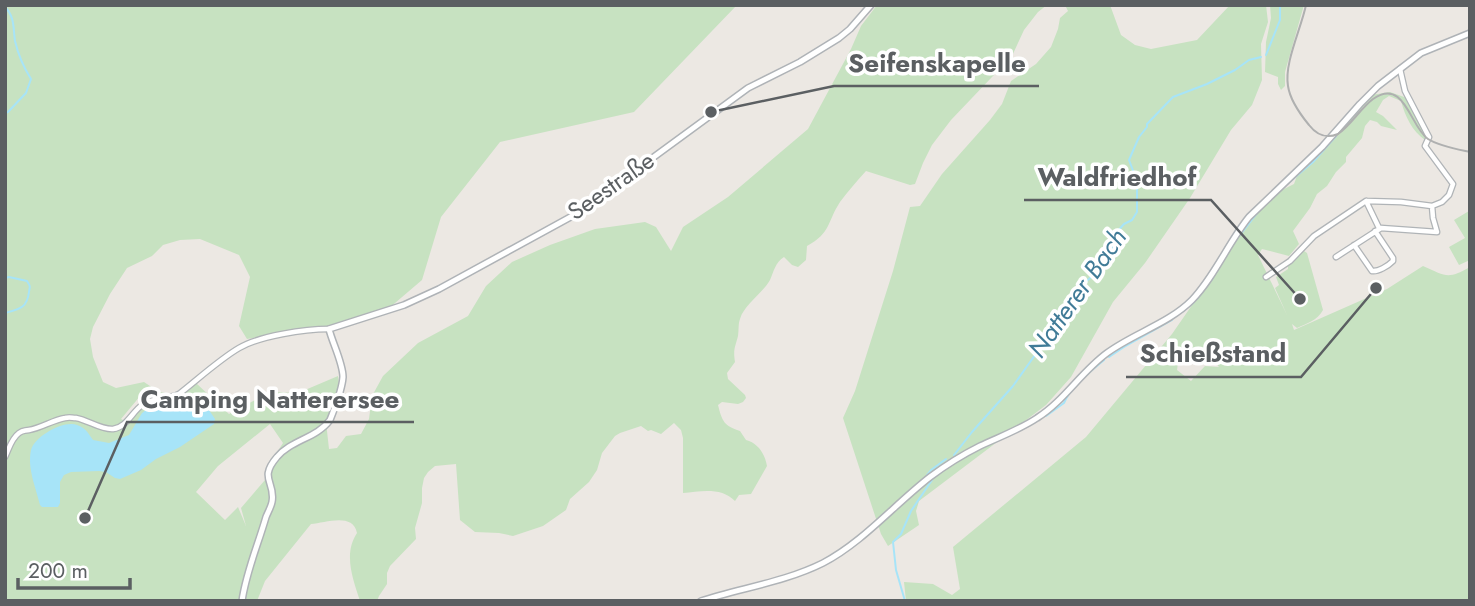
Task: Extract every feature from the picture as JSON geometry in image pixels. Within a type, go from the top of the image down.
[{"type":"main road","name":"Seestraße","points":[[329,329],[404,305],[576,214],[748,88],[800,62],[839,38],[871,5]]},
{"type":"main road","points":[[701,601],[800,572],[828,560],[948,464],[1041,416],[1107,353],[1170,318],[1188,304],[1205,284],[1249,217],[1331,138],[1368,96],[1425,50],[1470,33]]},
{"type":"main road","points":[[242,601],[251,561],[272,503],[272,489],[267,479],[269,467],[284,450],[327,425],[341,386],[342,368],[329,329]]},
{"type":"street","points":[[1266,277],[1290,261],[1314,236],[1366,201],[1432,206],[1449,195],[1453,184],[1425,146],[1429,137],[1405,91],[1400,68]]},
{"type":"street","points":[[1354,245],[1372,271],[1377,271],[1393,261],[1366,201]]},
{"type":"street","points":[[1336,257],[1377,230],[1394,228],[1437,232],[1432,206]]},
{"type":"street","points":[[5,457],[13,439],[21,431],[71,418],[110,429],[118,428],[144,403],[174,397],[235,350],[249,343],[269,337],[329,329]]},
{"type":"green space","points":[[5,5],[737,5],[634,112],[500,142],[441,217],[422,280],[388,309],[328,326],[247,339],[239,326],[250,277],[239,255],[200,239],[180,240],[163,245],[152,256],[127,268],[93,327],[90,339],[93,357],[103,382],[116,388],[144,382],[159,392],[172,394],[159,396],[147,392],[141,395],[121,419],[125,421],[152,401],[173,399],[196,383],[229,414],[270,392],[298,393],[338,376],[339,384],[326,422],[329,449],[337,448],[346,436],[361,434],[369,419],[372,396],[383,376],[418,343],[468,316],[486,286],[512,262],[595,229],[645,222],[656,227],[671,251],[683,227],[728,197],[808,129],[861,26],[877,5],[1047,5],[1024,30],[1012,56],[951,120],[932,145],[915,184],[910,185],[866,171],[840,202],[825,232],[807,246],[806,260],[798,267],[784,257],[781,259],[767,285],[742,314],[734,354],[735,362],[727,373],[728,379],[746,398],[738,404],[722,402],[718,405],[724,422],[740,431],[765,457],[767,466],[751,494],[739,495],[735,501],[718,492],[683,493],[681,430],[674,423],[661,434],[641,426],[615,436],[602,453],[597,470],[589,482],[570,499],[566,510],[543,526],[513,536],[475,532],[460,520],[456,464],[435,466],[424,478],[422,503],[415,528],[416,539],[390,566],[387,584],[377,601],[360,601],[350,558],[357,533],[350,523],[338,520],[311,524],[265,581],[257,601],[5,601]],"holes":[[[270,424],[283,443],[270,463],[265,480],[241,508],[246,526],[238,507],[225,520],[196,492],[218,466]]]},
{"type":"green space","points":[[1065,5],[1110,5],[1121,35],[1135,45],[1151,49],[1197,40],[1230,5],[1266,5],[1268,22],[1261,44],[1262,80],[1252,105],[1231,130],[1190,198],[1145,263],[1113,302],[1071,377],[1046,405],[919,501],[916,511],[919,525],[888,546],[881,534],[843,418],[855,391],[910,207],[920,206],[942,174],[990,120],[1002,104],[1011,81],[1036,64],[1051,47],[1060,18],[1068,11]]},
{"type":"green space","points":[[1270,5],[1304,5],[1285,72],[1285,86],[1281,90],[1278,77],[1265,72]]},
{"type":"green space","points":[[1390,92],[1407,98],[1426,135],[1425,140],[1410,123],[1401,101],[1389,96],[1383,100],[1376,112],[1397,130],[1370,120],[1365,126],[1362,138],[1346,157],[1346,162],[1317,194],[1293,231],[1299,244],[1289,256],[1262,249],[1258,255],[1287,315],[1275,288],[1279,285],[1276,277],[1288,269],[1302,252],[1307,253],[1323,310],[1315,319],[1297,328],[1292,324],[1294,330],[1387,289],[1423,266],[1446,275],[1456,274],[1470,267],[1470,601],[906,601],[904,582],[933,584],[952,595],[960,589],[953,547],[1086,437],[1172,334],[1251,220],[1274,194],[1294,184],[1298,173],[1343,129],[1371,95]],"holes":[[[1221,349],[1216,363],[1219,367],[1205,366],[1191,381],[1177,370],[1179,355],[1201,363],[1206,355]]]},
{"type":"green space","points":[[1469,211],[1470,260],[1459,265],[1449,247],[1465,238],[1454,220]]},
{"type":"water","points":[[196,399],[203,401],[215,419],[214,424],[141,470],[120,479],[99,471],[71,472],[64,475],[60,482],[58,507],[40,505],[30,457],[38,439],[58,427],[71,424],[83,428],[93,440],[109,443],[129,435],[142,413],[153,405],[179,406]]},
{"type":"waterway","name":"Natterer Bach","points":[[1266,55],[1280,20],[1280,5]]},
{"type":"waterway","points":[[5,7],[12,19],[20,56],[31,79],[26,93],[5,113]]},
{"type":"waterway","name":"Natterer Bach","points":[[954,455],[1013,386],[1040,348],[1052,322],[1068,303],[1082,292],[1084,283],[1100,270],[1109,257],[1117,232],[1132,220],[1137,212],[1137,181],[1129,160],[1147,124],[1173,97],[1207,84],[1249,60],[1261,57]]},
{"type":"waterway","points":[[1287,184],[1313,162],[1336,136]]},
{"type":"waterway","points":[[1240,235],[1258,212]]},
{"type":"waterway","points":[[5,278],[27,281],[30,286],[24,305],[5,313]]},
{"type":"waterway","points":[[1197,299],[1213,278]]},
{"type":"waterway","points":[[1182,312],[1194,302]]},
{"type":"waterway","points":[[1109,357],[1172,320]]},
{"type":"waterway","points":[[1046,416],[1064,403],[1076,385],[1104,360]]},
{"type":"waterway","name":"Natterer Bach","points":[[927,475],[946,459]]},
{"type":"waterway","name":"Natterer Bach","points":[[905,601],[896,570],[893,542],[901,534],[911,511],[932,480]]},
{"type":"tram line","points":[[1306,5],[1287,77],[1296,107],[1315,131],[1325,136],[1338,134],[1373,99],[1384,94],[1393,94],[1406,106],[1428,139],[1470,152]]},
{"type":"place","name":"Seifenskapelle","points":[[711,112]]},
{"type":"place","name":"Schießstand","points":[[1376,288]]},
{"type":"place","name":"Waldfriedhof","points":[[1300,299]]},
{"type":"place","name":"Camping Natterersee","points":[[85,518]]}]
